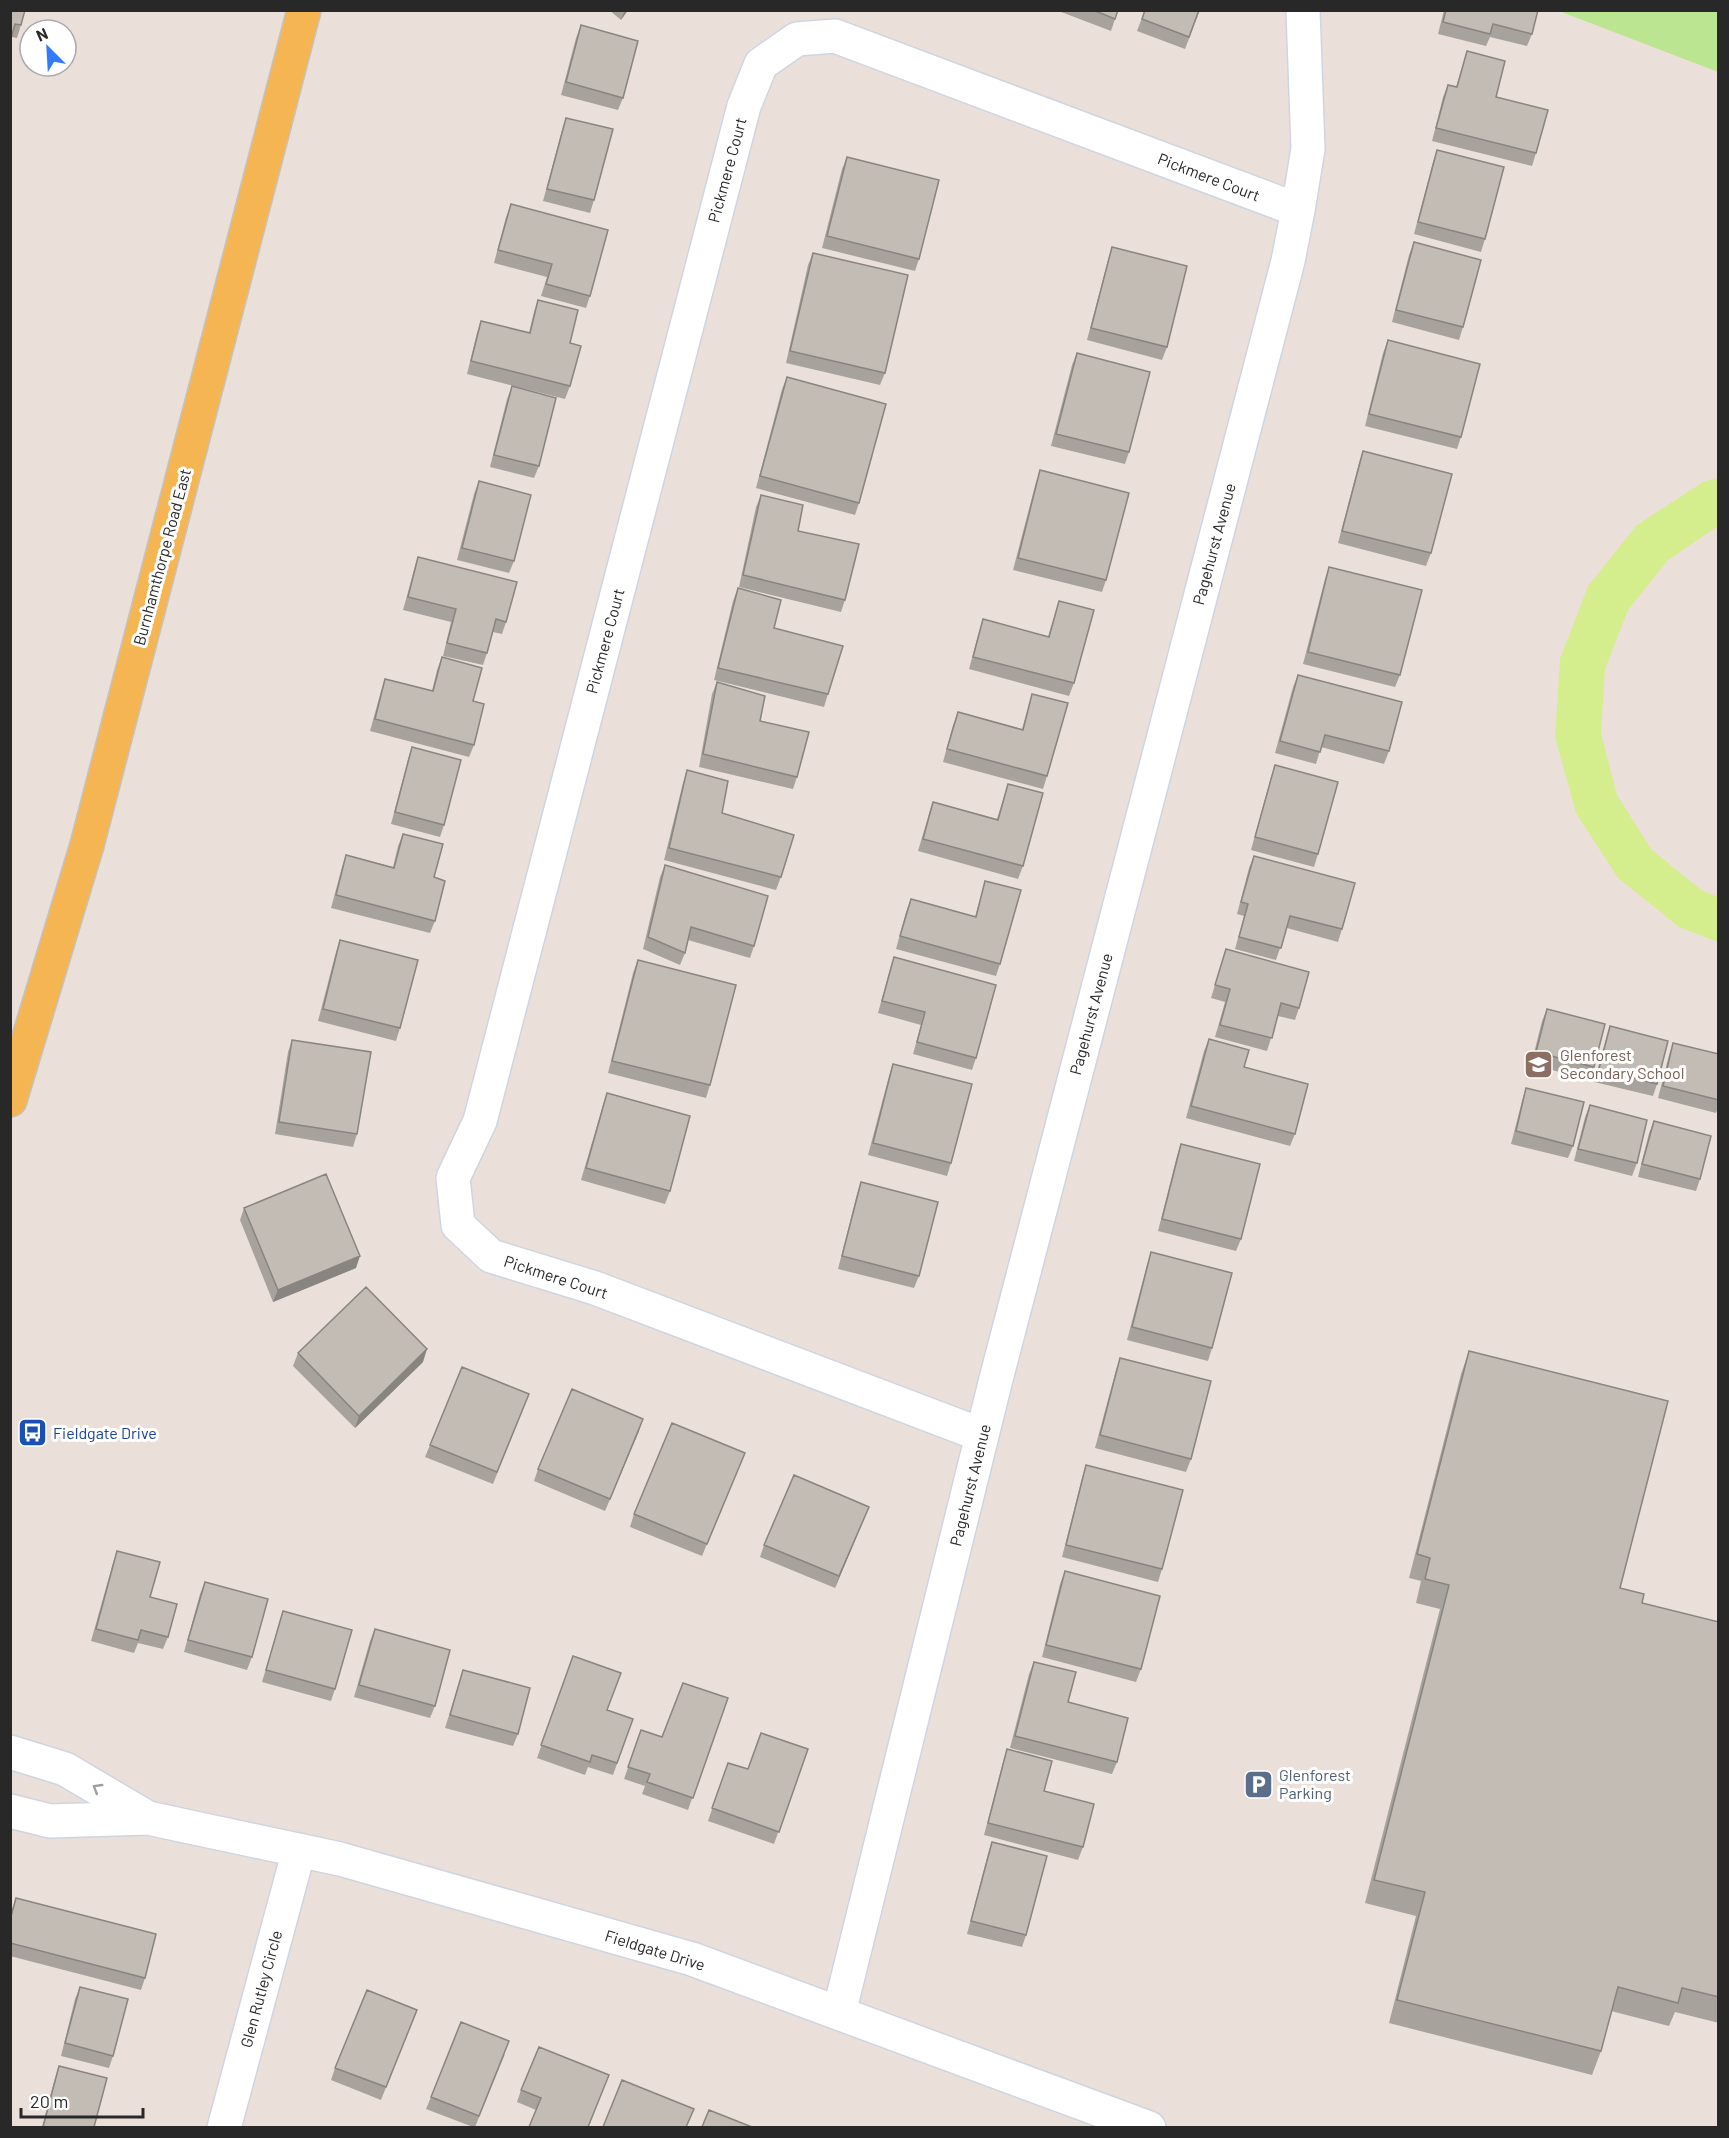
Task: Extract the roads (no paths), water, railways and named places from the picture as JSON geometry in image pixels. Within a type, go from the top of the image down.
[{"type":"main road","name":"Burnhamthorpe Road East","points":[[10,1100],[87,845],[304,10]]},
{"type":"street","name":"Pagehurst Avenue","points":[[839,2013],[982,1436],[1288,261],[1308,148],[1303,10]]},
{"type":"street","name":"Pickmere Court","points":[[982,1436],[595,1288],[491,1256],[458,1225],[453,1178],[480,1121],[744,106],[760,64],[797,39],[835,36],[1298,210]]},
{"type":"street","name":"Fieldgate Drive","points":[[10,1752],[65,1769],[148,1818]]},
{"type":"street","name":"Fieldgate Drive","points":[[10,1811],[51,1821],[148,1818],[340,1858],[692,1959],[1149,2127]]},
{"type":"street","name":"Glen Rutley Circle","points":[[224,2127],[299,1850]]},
{"type":"place","name":"Glenforest Secondary School","points":[[1539,1064]]},
{"type":"place","name":"Fieldgate Drive","points":[[32,1433]]},
{"type":"place","name":"Glenforest Parking","points":[[1258,1784]]}]
